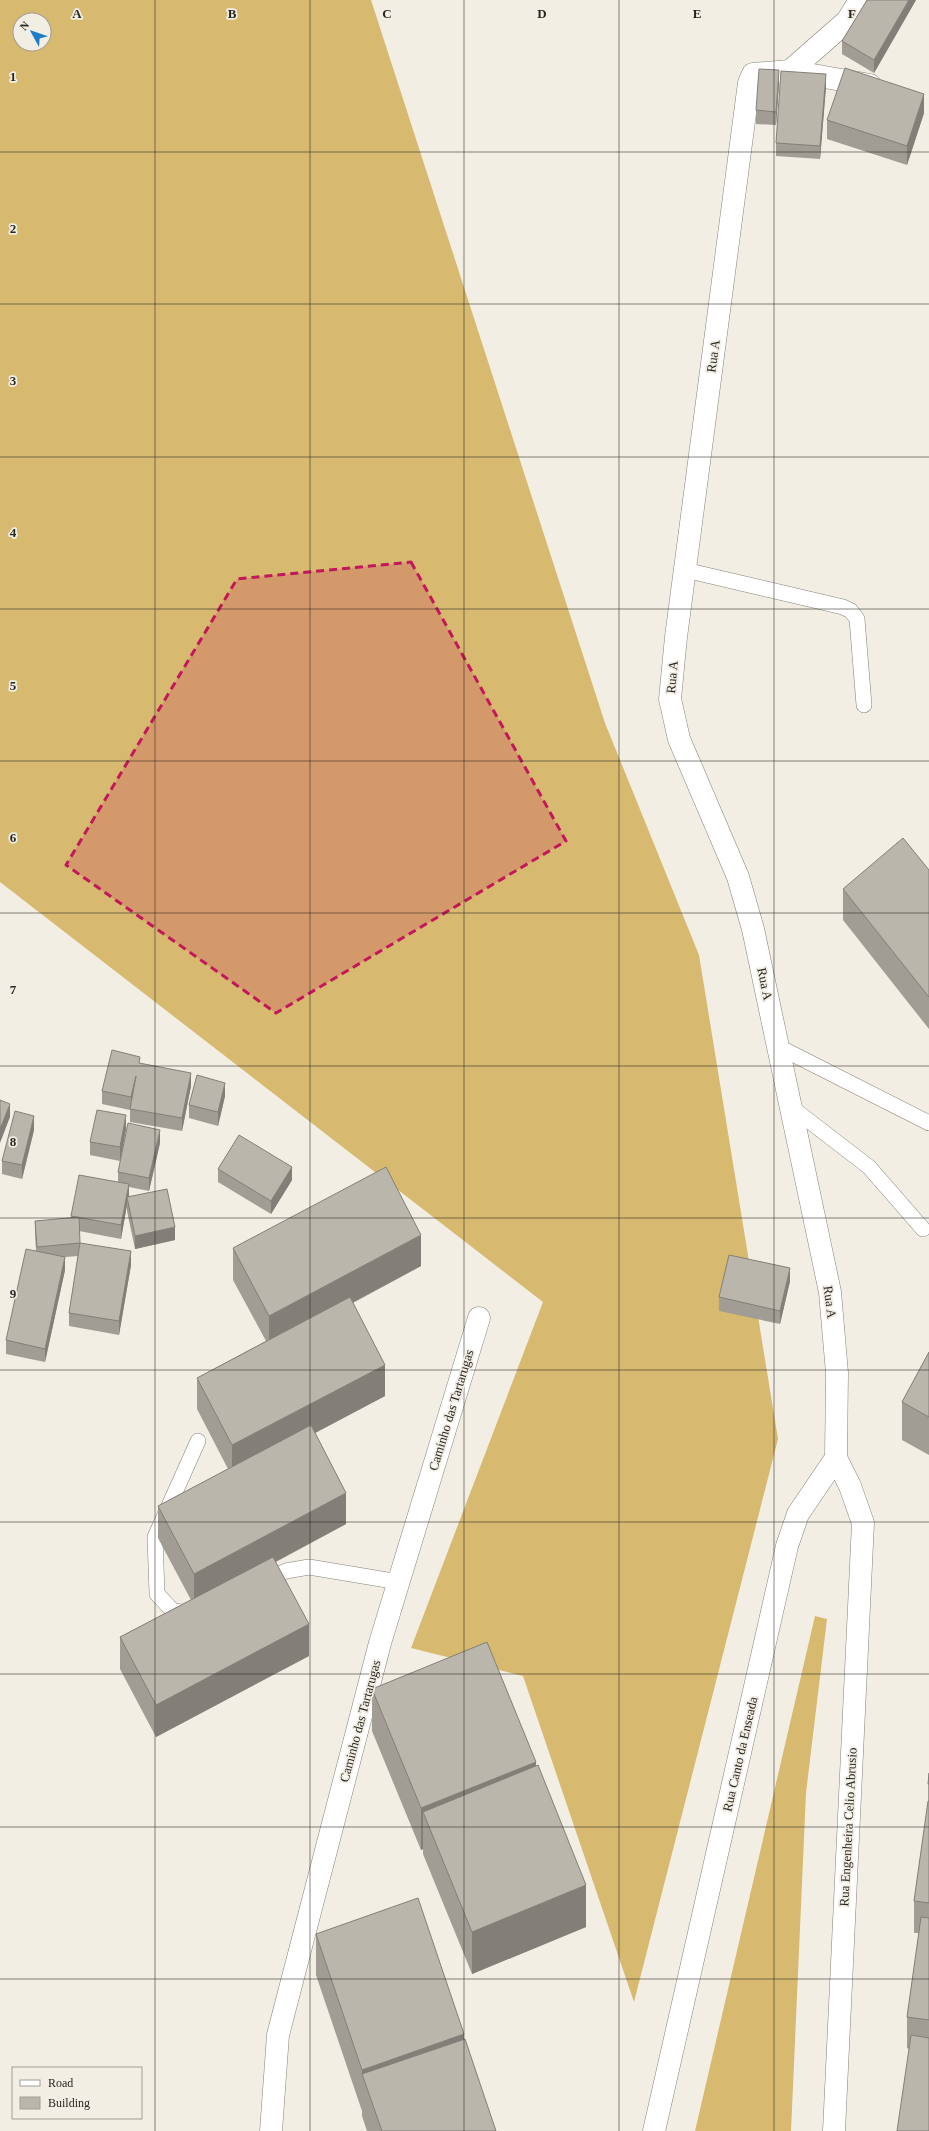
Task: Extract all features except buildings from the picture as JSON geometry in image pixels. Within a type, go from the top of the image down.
[{"type":"street","points":[[790,71],[847,20],[860,0]]},
{"type":"street","name":"Rua A","points":[[836,1458],[837,1373],[830,1292],[754,929],[738,877],[679,739],[670,699],[685,570],[749,83],[753,74],[790,71],[892,88]]},
{"type":"street","name":"Caminho das Tartarugas","points":[[271,2131],[278,2035],[380,1643],[480,1318]]},
{"type":"street","name":"Rua Engenheira Celio Abrusio","points":[[834,2131],[862,1523],[850,1486],[836,1458]]},
{"type":"street","name":"Rua Canto da Enseada","points":[[654,2131],[787,1546],[798,1514],[836,1458]]},
{"type":"lane","points":[[685,570],[843,607],[851,612],[857,619],[864,705]]},
{"type":"lane","points":[[778,1047],[929,1123]]},
{"type":"lane","points":[[791,1107],[869,1167],[923,1229]]},
{"type":"lane","points":[[198,1441],[155,1537],[157,1594],[173,1611],[188,1614],[202,1608]]},
{"type":"lane","points":[[251,1586],[286,1571],[309,1567],[399,1582]]},
{"type":"highlighted area","points":[[411,562],[566,841],[276,1013],[66,865],[237,579]]},
{"type":"shaded area","points":[[0,0],[371,0],[605,723],[699,955],[778,1439],[634,2002],[523,1676],[411,1648],[543,1302],[0,882]]},
{"type":"shaded area","points":[[815,1616],[827,1619],[806,1793],[791,2131],[695,2131]]}]
